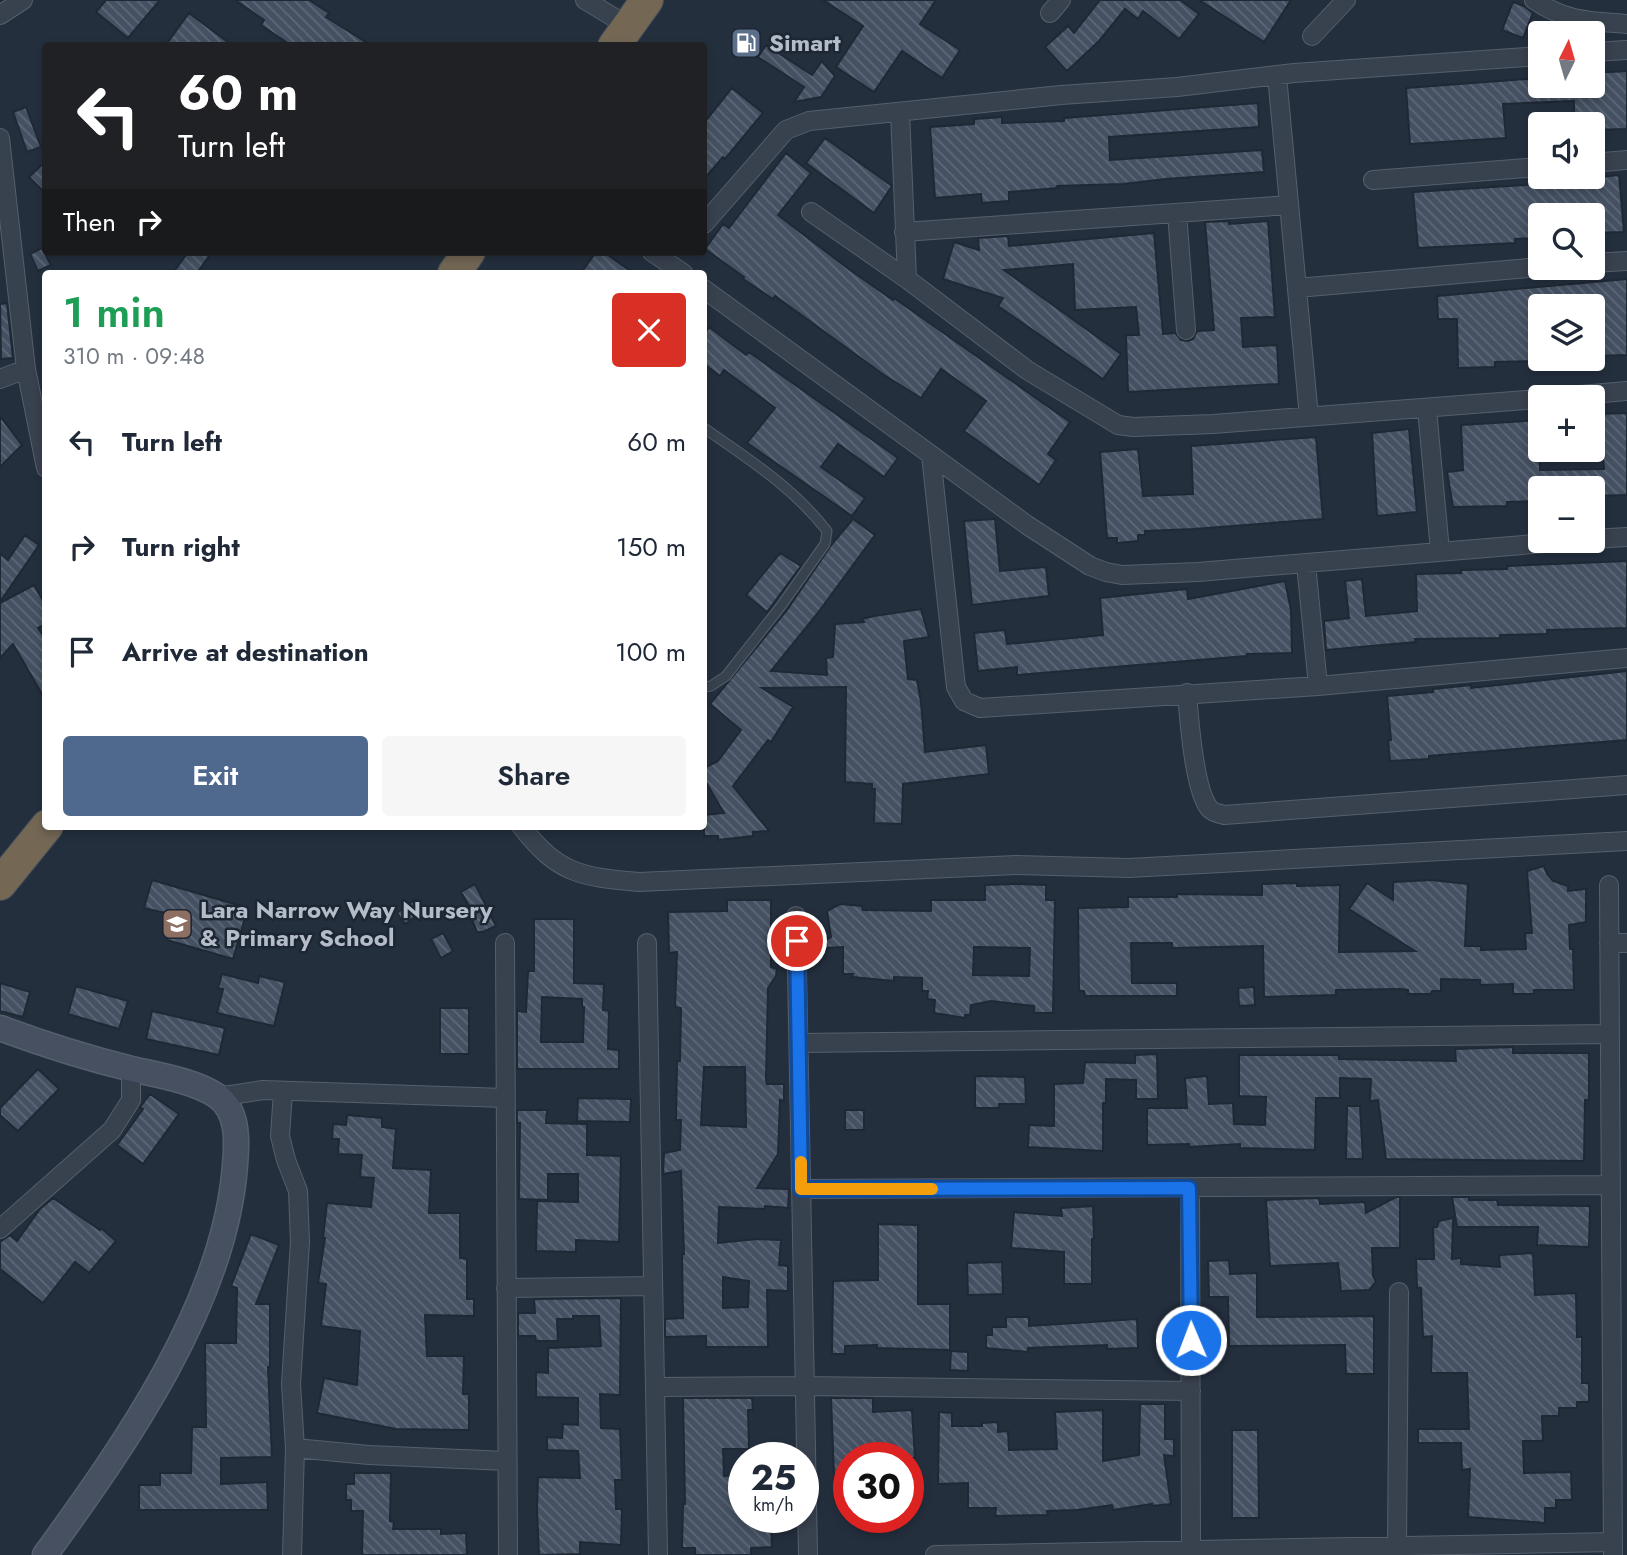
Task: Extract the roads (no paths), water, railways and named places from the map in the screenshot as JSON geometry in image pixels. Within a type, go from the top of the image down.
[{"type":"highway","points":[[621,36],[647,0]]},
{"type":"highway","points":[[0,884],[44,830]]},
{"type":"street","points":[[0,15],[23,0]]},
{"type":"street","points":[[585,0],[621,36]]},
{"type":"street","points":[[1312,36],[1346,0]]},
{"type":"street","points":[[1534,0],[1571,19],[1589,23],[1627,24]]},
{"type":"street","points":[[1605,51],[1627,50]]},
{"type":"street","points":[[707,221],[786,130],[809,121],[1061,95],[1528,57]]},
{"type":"street","points":[[1277,76],[1309,417]]},
{"type":"street","points":[[900,113],[907,279]]},
{"type":"street","points":[[0,138],[26,369],[42,448]]},
{"type":"street","points":[[1605,162],[1627,160]]},
{"type":"street","points":[[1373,180],[1528,168]]},
{"type":"street","points":[[904,232],[1289,205]]},
{"type":"street","points":[[811,212],[907,279],[1027,370],[1118,425],[1178,426],[1528,400]]},
{"type":"street","points":[[1177,213],[1186,330]]},
{"type":"street","points":[[661,256],[678,263]]},
{"type":"street","points":[[1605,262],[1627,261]]},
{"type":"street","points":[[1297,288],[1528,268]]},
{"type":"street","points":[[707,291],[1027,525],[1090,566],[1106,572],[1122,575],[1153,574],[1306,564],[1528,544]]},
{"type":"street","points":[[0,379],[26,369]]},
{"type":"street","points":[[1605,393],[1627,391]]},
{"type":"street","points":[[1427,409],[1440,551]]},
{"type":"street","points":[[931,455],[956,687],[964,701],[980,708],[1002,709],[1187,693],[1318,686],[1627,658]]},
{"type":"street","points":[[1605,538],[1627,537]]},
{"type":"street","points":[[1306,564],[1318,686]]},
{"type":"street","points":[[1187,693],[1192,742],[1204,797],[1207,806],[1224,815],[1627,785]]},
{"type":"street","points":[[524,830],[537,847],[568,869],[584,876],[639,882],[1016,865],[1129,868],[1627,841]]},
{"type":"street","points":[[935,1555],[1397,1546],[1613,1548],[1619,1287],[1611,1185],[1610,1034],[1618,943],[1609,885]]},
{"type":"street","points":[[796,916],[808,1555]]},
{"type":"street","points":[[505,943],[508,1555]]},
{"type":"street","points":[[647,943],[658,1555]]},
{"type":"street","points":[[0,1028],[46,1045],[176,1079],[218,1097],[232,1115],[237,1140],[228,1220],[217,1256],[184,1335],[141,1415],[45,1555]]},
{"type":"street","points":[[799,1043],[1610,1034]]},
{"type":"street","points":[[0,1229],[112,1130],[131,1100],[131,1068]]},
{"type":"street","points":[[218,1097],[263,1090],[409,1097],[505,1098]]},
{"type":"street","points":[[283,1091],[280,1136],[298,1191],[300,1242],[291,1384],[295,1448],[292,1555]]},
{"type":"street","points":[[801,1189],[1611,1185]]},
{"type":"street","points":[[1189,1188],[1192,1550]]},
{"type":"street","points":[[506,1288],[653,1286]]},
{"type":"street","points":[[1397,1546],[1399,1292]]},
{"type":"street","points":[[655,1387],[805,1386],[1191,1391]]},
{"type":"street","points":[[295,1448],[369,1455],[507,1461]]},
{"type":"lane","points":[[707,430],[799,499],[827,531],[825,544],[781,606],[726,676],[707,687]]},
{"type":"place","name":"Simart","points":[[746,43]]},
{"type":"place","name":"Lara Narrow Way Nursery & Primary School","points":[[177,924]]}]
